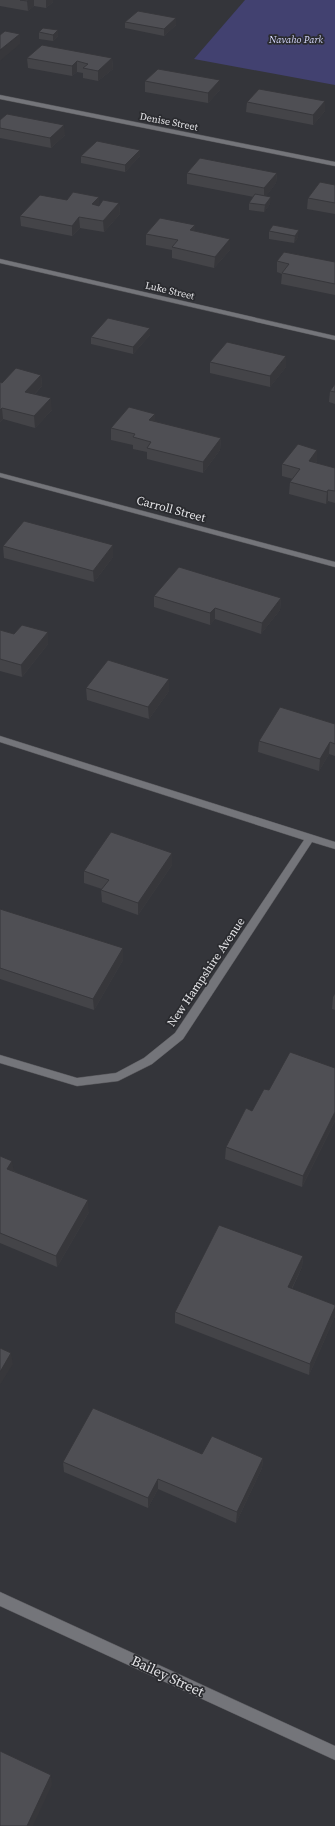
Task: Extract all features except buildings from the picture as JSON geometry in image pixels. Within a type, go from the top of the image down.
[{"type":"street","name":"Denise Street","points":[[0,97],[335,164]]},
{"type":"street","name":"Luke Street","points":[[0,261],[335,338]]},
{"type":"street","name":"Carroll Street","points":[[0,475],[335,565]]},
{"type":"street","points":[[0,739],[335,846]]},
{"type":"street","name":"New Hampshire Avenue","points":[[0,1059],[77,1082],[118,1077],[148,1061],[179,1036],[310,838]]},
{"type":"street","name":"Bailey Street","points":[[0,1599],[335,1753]]},
{"type":"green space","name":"Navaho Park","points":[[245,0],[335,0],[335,85],[194,59]]}]
